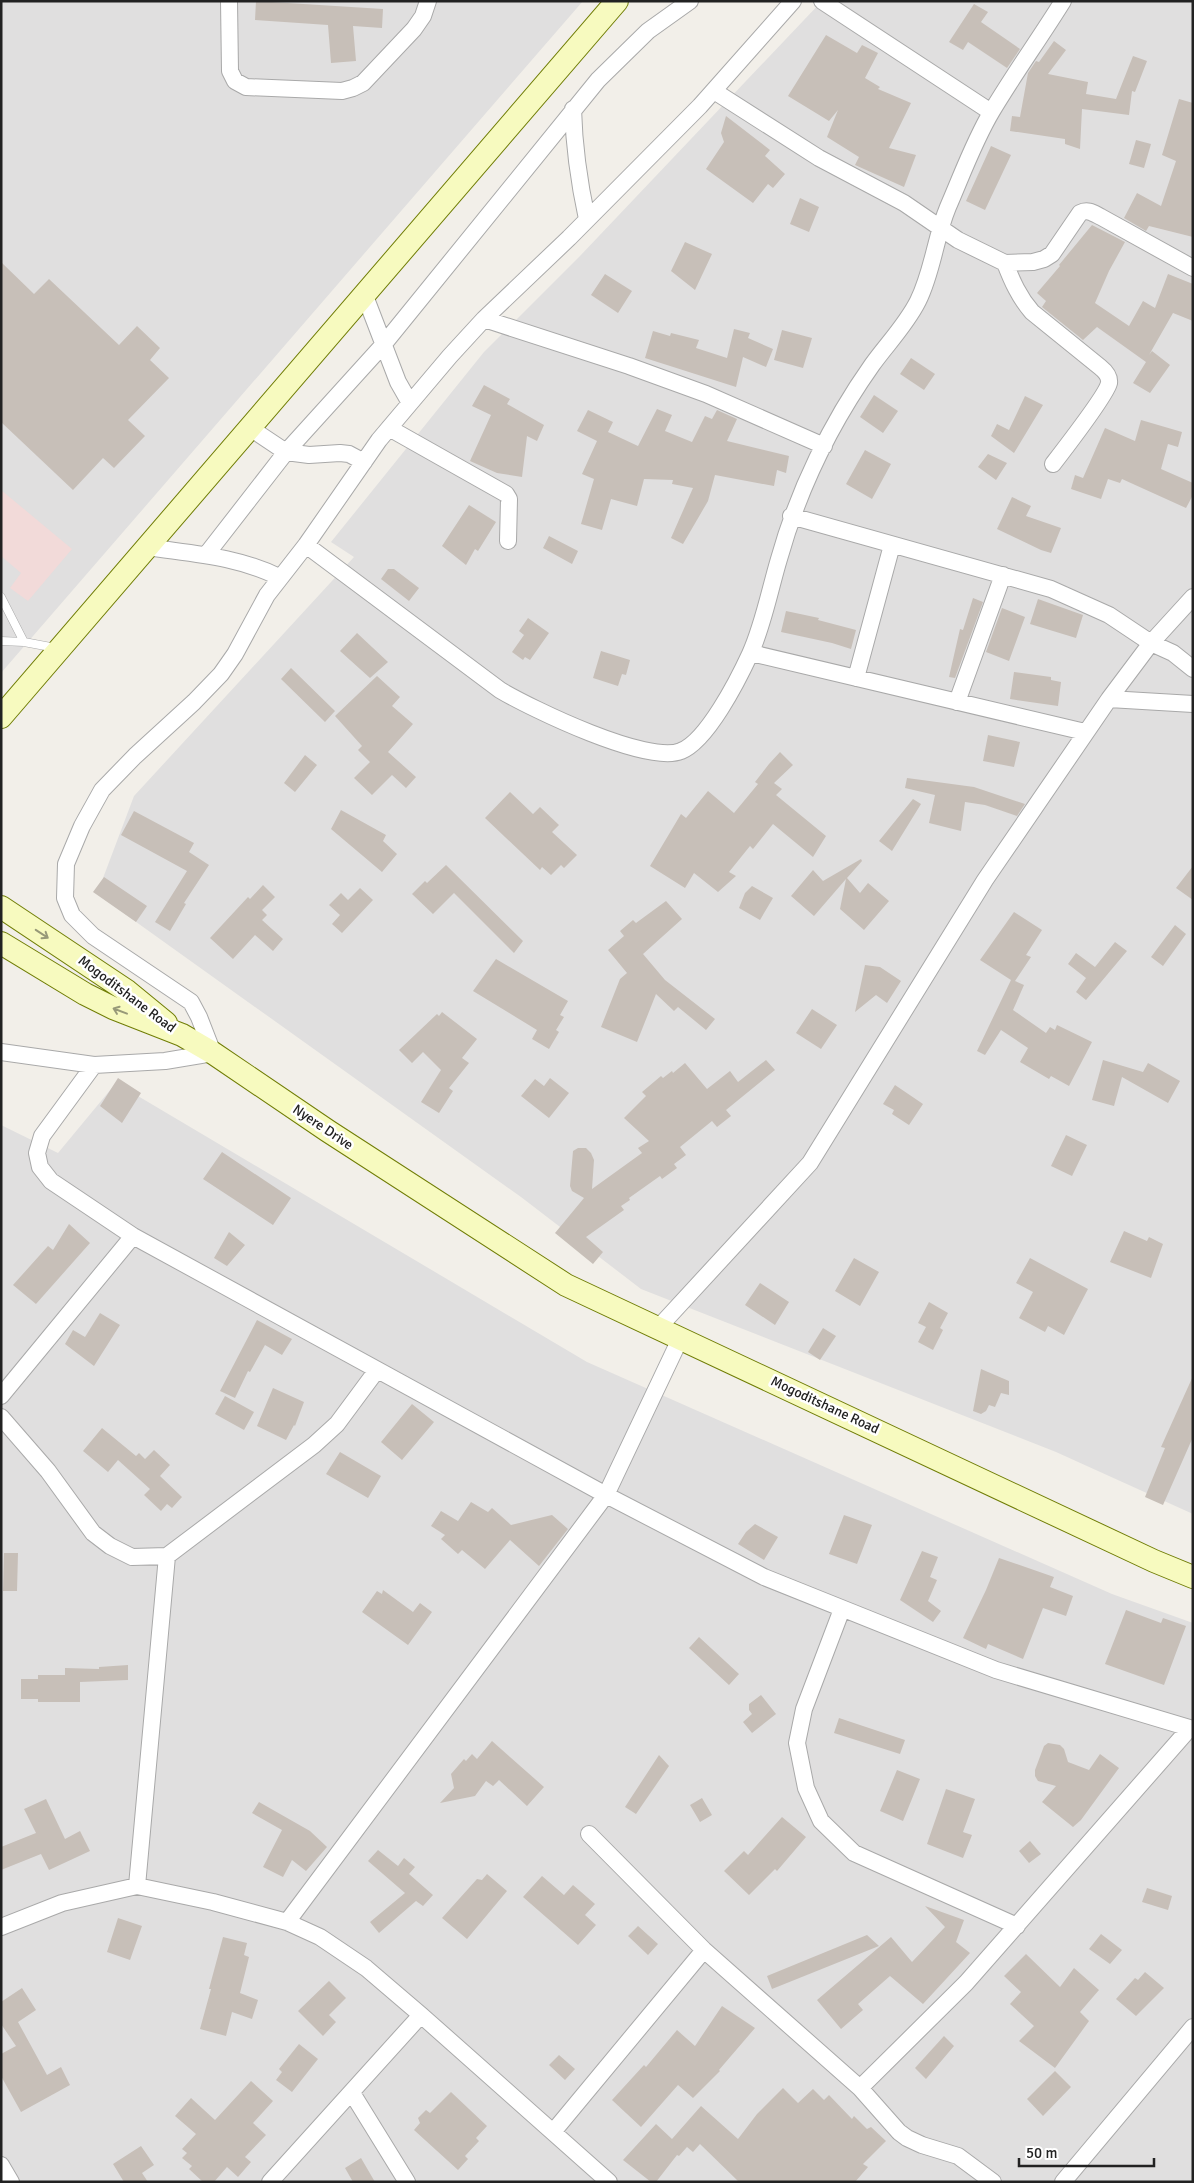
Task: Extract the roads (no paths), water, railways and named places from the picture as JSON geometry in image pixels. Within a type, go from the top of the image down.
[{"type":"main road","points":[[1,717],[617,1]]},
{"type":"main road","name":"Mogoditshane Road","points":[[1,907],[127,991],[182,1035]]},
{"type":"main road","name":"Mogoditshane Road","points":[[1,943],[113,1008],[182,1035]]},
{"type":"main road","name":"Nyere Drive","points":[[182,1035],[213,1053],[464,1221]]},
{"type":"main road","name":"Mogoditshane Road","points":[[464,1221],[566,1285],[660,1327],[1154,1561],[1193,1577]]},
{"type":"street","points":[[230,1],[230,71],[235,80],[246,87],[342,91],[363,83],[414,29],[423,16],[428,1]]},
{"type":"street","points":[[206,555],[286,452],[383,345],[598,80],[648,31],[690,1]]},
{"type":"street","points":[[1,1052],[94,1065],[126,1065],[213,1053],[191,1002],[93,936],[72,915],[65,898],[66,864],[82,826],[102,790],[221,674],[235,654],[266,595],[306,545],[389,428],[484,319],[714,91],[793,1]]},
{"type":"street","points":[[822,1],[991,112]]},
{"type":"street","points":[[306,545],[500,690],[525,705],[628,748],[648,752],[679,752],[694,744],[710,726],[751,653],[791,516],[824,446],[872,365],[916,304],[925,287],[940,227],[991,112],[1063,1]]},
{"type":"street","points":[[714,91],[819,158],[904,203],[958,240],[1005,263],[1033,262],[1044,259],[1052,254],[1080,213],[1090,211],[1193,268]]},
{"type":"street","points":[[573,109],[576,164],[587,219]]},
{"type":"street","points":[[1005,263],[1022,301],[1032,312],[1100,366],[1108,378],[1109,384],[1100,399],[1053,464]]},
{"type":"street","points":[[365,296],[398,382],[410,404]]},
{"type":"street","points":[[484,319],[629,366],[706,394],[824,446]]},
{"type":"street","points":[[250,428],[286,452],[309,455],[349,454],[364,462]]},
{"type":"street","points":[[389,428],[506,494],[509,499],[508,542]]},
{"type":"street","points":[[791,516],[892,546],[1051,589],[1109,615],[1151,643],[1173,653],[1193,669]]},
{"type":"street","points":[[856,678],[892,546]]},
{"type":"street","points":[[147,547],[245,562],[279,577]]},
{"type":"street","points":[[957,702],[1003,575]]},
{"type":"street","points":[[660,1327],[810,1163],[985,880],[1085,732],[1151,643],[1193,597]]},
{"type":"street","points":[[751,653],[1085,732]]},
{"type":"street","points":[[1110,699],[1193,704]]},
{"type":"street","points":[[94,1065],[42,1136],[37,1153],[40,1168],[50,1181],[133,1236],[606,1495],[764,1577],[996,1670],[1191,1728],[966,1983],[860,2088]]},
{"type":"street","points":[[1,1396],[133,1236]]},
{"type":"street","points":[[287,1922],[606,1495],[681,1337]]},
{"type":"street","points":[[1,1418],[48,1471],[93,1533],[110,1546],[132,1557],[167,1556],[314,1445],[337,1424],[377,1370]]},
{"type":"street","points":[[137,1886],[167,1556]]},
{"type":"street","points":[[842,1609],[804,1709],[797,1743],[806,1788],[821,1821],[854,1853],[1017,1926]]},
{"type":"street","points":[[589,1834],[704,1950],[860,2088],[899,2132],[906,2138],[958,2156],[994,2182]]},
{"type":"street","points":[[1,1927],[62,1903],[137,1886],[213,1902],[287,1922],[320,1937],[358,1962],[422,2015],[609,2182]]},
{"type":"street","points":[[553,2132],[704,1950]]},
{"type":"street","points":[[270,2182],[422,2015]]},
{"type":"street","points":[[1063,2182],[1193,2027]]},
{"type":"street","points":[[352,2093],[407,2182]]},
{"type":"street","points":[[1,2165],[11,2182]]},
{"type":"lane","points":[[1,597],[24,642]]},
{"type":"lane","points":[[1,641],[24,642],[60,648]]}]
